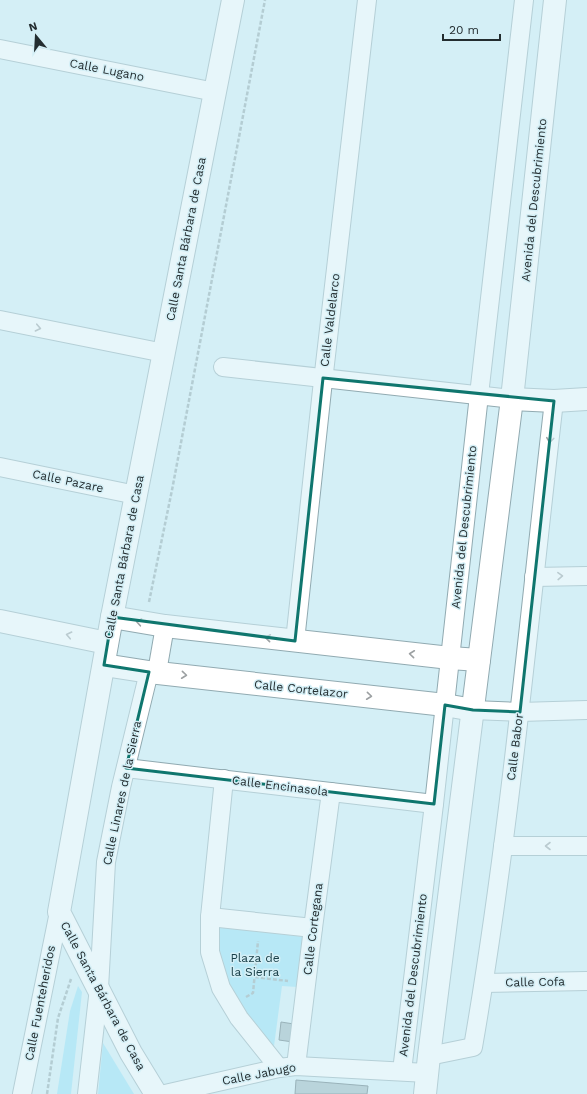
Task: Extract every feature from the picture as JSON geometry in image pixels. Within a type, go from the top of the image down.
[{"type":"street","name":"Calle Santa Bárbara de Casa","points":[[156,1094],[131,1053],[59,912],[107,643],[233,0]]},
{"type":"street","name":"Calle Valdelarco","points":[[295,641],[366,0]]},
{"type":"street","name":"Avenida del Descubrimiento","points":[[524,0],[478,395],[434,804],[402,1071],[427,1074],[512,399],[555,0]]},
{"type":"street","name":"Calle Lugano","points":[[0,49],[215,92]]},
{"type":"street","points":[[0,320],[164,353]]},
{"type":"street","points":[[223,367],[512,399],[554,401],[587,399]]},
{"type":"street","name":"Calle Babor","points":[[427,1074],[473,1047],[484,983],[520,712],[554,401]]},
{"type":"street","name":"Calle Pazare","points":[[0,467],[136,495]]},
{"type":"street","points":[[534,577],[587,576]]},
{"type":"street","points":[[112,617],[155,625],[479,660]]},
{"type":"street","points":[[0,621],[107,643]]},
{"type":"street","points":[[153,672],[155,625]]},
{"type":"street","name":"Calle Cortelazor","points":[[104,665],[153,672],[445,705]]},
{"type":"street","name":"Calle Linares de la Sierra","points":[[99,988],[106,862],[126,768],[153,672]]},
{"type":"street","points":[[445,705],[473,710],[520,712],[587,710]]},
{"type":"street","name":"Calle Encinasola","points":[[126,768],[434,804]]},
{"type":"street","points":[[224,779],[210,917],[210,952],[221,988],[239,1018],[287,1067]]},
{"type":"street","name":"Calle Cortegana","points":[[287,1067],[306,983],[331,792]]},
{"type":"street","points":[[503,846],[587,846]]},
{"type":"street","name":"Calle Fuenteheridos","points":[[22,1094],[59,912]]},
{"type":"street","points":[[210,917],[312,928]]},
{"type":"street","name":"Calle Cofa","points":[[484,983],[587,981]]},
{"type":"street","points":[[87,1094],[99,988]]},
{"type":"street","name":"Calle Jabugo","points":[[165,1094],[287,1067],[402,1071]]},
{"type":"path","points":[[155,625],[173,483],[265,0]]},
{"type":"path","points":[[232,1006],[253,994],[260,922]]},
{"type":"path","points":[[47,1094],[58,1018],[79,953]]},
{"type":"path","points":[[255,977],[306,983]]},
{"type":"highlighted area","points":[[323,378],[554,401],[520,712],[473,710],[445,705],[434,804],[126,768],[149,672],[104,665],[112,617],[295,641]]},
{"type":"green space","name":"Plaza de la Sierra","points":[[217,926],[304,937],[297,987],[282,986],[274,1046],[251,1023],[233,999],[216,950]]},
{"type":"green space","points":[[78,986],[82,992],[71,1094],[57,1094],[70,1011]]},
{"type":"green space","points":[[103,1043],[134,1094],[98,1094]]},
{"type":"building","points":[[281,1022],[294,1024],[293,1042],[279,1040]]},
{"type":"building","points":[[296,1080],[368,1086],[367,1094],[295,1094]]}]
